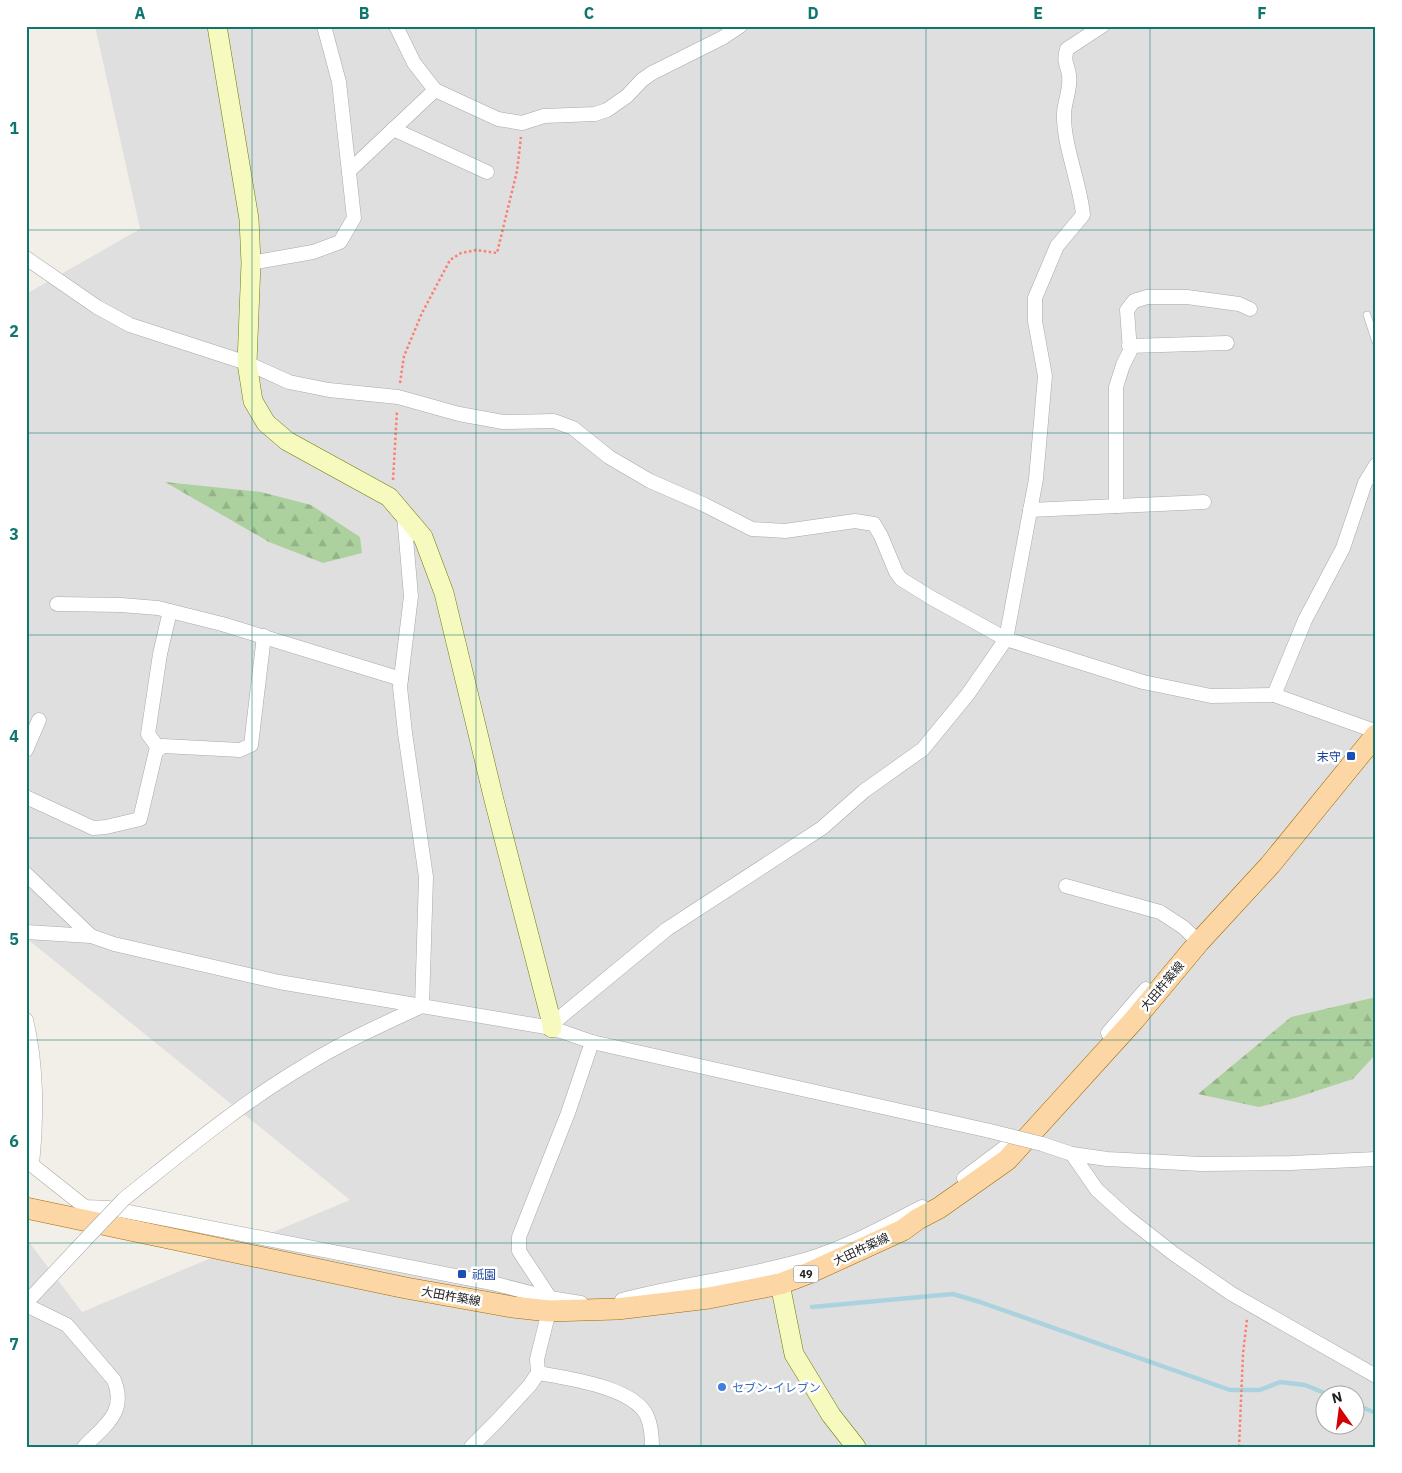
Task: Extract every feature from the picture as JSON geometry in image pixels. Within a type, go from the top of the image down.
[{"type":"main road","name":"大田杵築線","points":[[26,1208],[460,1299],[617,1309],[709,1298],[780,1284],[809,1273],[903,1230],[918,1219],[939,1208],[1006,1160],[1128,1027],[1197,940],[1270,865],[1375,731]]},
{"type":"street","points":[[217,26],[249,218],[250,263],[247,363],[253,401],[266,422],[287,441],[389,497],[424,537],[444,593],[552,1026]]},
{"type":"street","points":[[250,263],[313,252],[340,242],[354,218],[340,82],[324,26]]},
{"type":"street","points":[[396,26],[414,63],[435,90],[498,119],[522,123],[544,116],[595,114],[608,110],[627,96],[642,80],[652,73],[722,38],[740,26]]},
{"type":"street","points":[[552,1026],[667,929],[822,828],[864,790],[923,749],[968,694],[1006,639],[1036,479],[1045,376],[1035,321],[1035,298],[1056,246],[1083,215],[1082,202],[1066,136],[1064,113],[1069,75],[1064,59],[1067,49],[1102,26]]},
{"type":"street","points":[[349,171],[435,90]]},
{"type":"street","points":[[393,129],[487,172]]},
{"type":"street","points":[[26,258],[97,307],[130,325],[247,363],[289,382],[329,390],[398,397],[459,414],[503,422],[554,421],[573,428],[609,457],[650,481],[705,505],[752,529],[785,531],[855,521],[874,524],[896,572],[901,578],[930,597],[1006,639],[1143,682],[1211,696],[1274,696],[1375,731]]},
{"type":"street","points":[[1116,506],[1116,387],[1130,351],[1128,310],[1134,301],[1147,297],[1187,297],[1239,304],[1250,309]]},
{"type":"street","points":[[1129,346],[1227,343]]},
{"type":"street","points":[[1274,696],[1305,620],[1342,548],[1365,483],[1376,465]]},
{"type":"street","points":[[1030,510],[1204,502]]},
{"type":"street","points":[[404,514],[411,596],[400,687],[426,877],[422,1006]]},
{"type":"street","points":[[57,604],[121,605],[158,608],[264,636],[401,679]]},
{"type":"street","points":[[159,749],[148,734],[160,654],[170,611]]},
{"type":"street","points":[[26,797],[93,828],[106,827],[140,819],[156,751],[164,746],[240,750],[251,745],[264,636]]},
{"type":"street","points":[[26,750],[39,720]]},
{"type":"street","points":[[26,874],[91,936]]},
{"type":"street","points":[[26,1020],[31,1039],[36,1130],[32,1165],[84,1207],[109,1208],[496,1284],[550,1305],[616,1302],[656,1291],[705,1283],[808,1259],[860,1238],[927,1204],[1014,1140],[1176,955],[1197,940],[1183,927],[1160,912],[1066,886]]},
{"type":"street","points":[[26,932],[91,936],[114,944],[279,982],[552,1026],[592,1042],[990,1131],[1042,1144],[1072,1154],[1107,1159],[1202,1164],[1291,1164],[1376,1159]]},
{"type":"street","points":[[84,1447],[116,1412],[119,1402],[118,1389],[114,1380],[66,1324],[26,1304],[124,1199],[220,1122],[306,1064],[422,1006]]},
{"type":"street","points":[[471,1447],[530,1385],[538,1373],[537,1358],[550,1305],[519,1251],[519,1237],[568,1113],[592,1042]]},
{"type":"street","points":[[1072,1154],[1097,1190],[1128,1218],[1174,1254],[1249,1304],[1376,1376]]},
{"type":"street","points":[[780,1284],[794,1354],[831,1415],[856,1447]]},
{"type":"street","points":[[538,1373],[612,1390],[635,1402],[647,1415],[652,1447]]},
{"type":"lane","points":[[1367,315],[1376,342]]},
{"type":"path","points":[[389,497],[393,481],[398,397],[404,356],[422,313],[450,260],[461,253],[476,250],[497,253],[517,171],[522,123]]},
{"type":"path","points":[[1239,1447],[1243,1354],[1249,1304]]},
{"type":"shaded area","points":[[95,26],[1376,26],[1376,1447],[26,1447],[26,1238],[82,1312],[350,1200],[26,938],[26,294],[140,229]]},
{"type":"green space","points":[[165,482],[261,492],[311,505],[360,537],[362,553],[323,563],[269,542]]},
{"type":"green space","points":[[1376,997],[1376,1054],[1353,1079],[1295,1098],[1259,1107],[1198,1094],[1291,1017]]},
{"type":"waterway","points":[[812,1307],[953,1294],[1230,1390],[1260,1390],[1280,1382],[1305,1385],[1314,1389]]},
{"type":"waterway","points":[[1364,1408],[1376,1413]]},
{"type":"place","name":"末守","points":[[1351,756]]},
{"type":"place","name":"祇園","points":[[462,1274]]},
{"type":"place","name":"セブン-イレブン","points":[[722,1387]]}]
